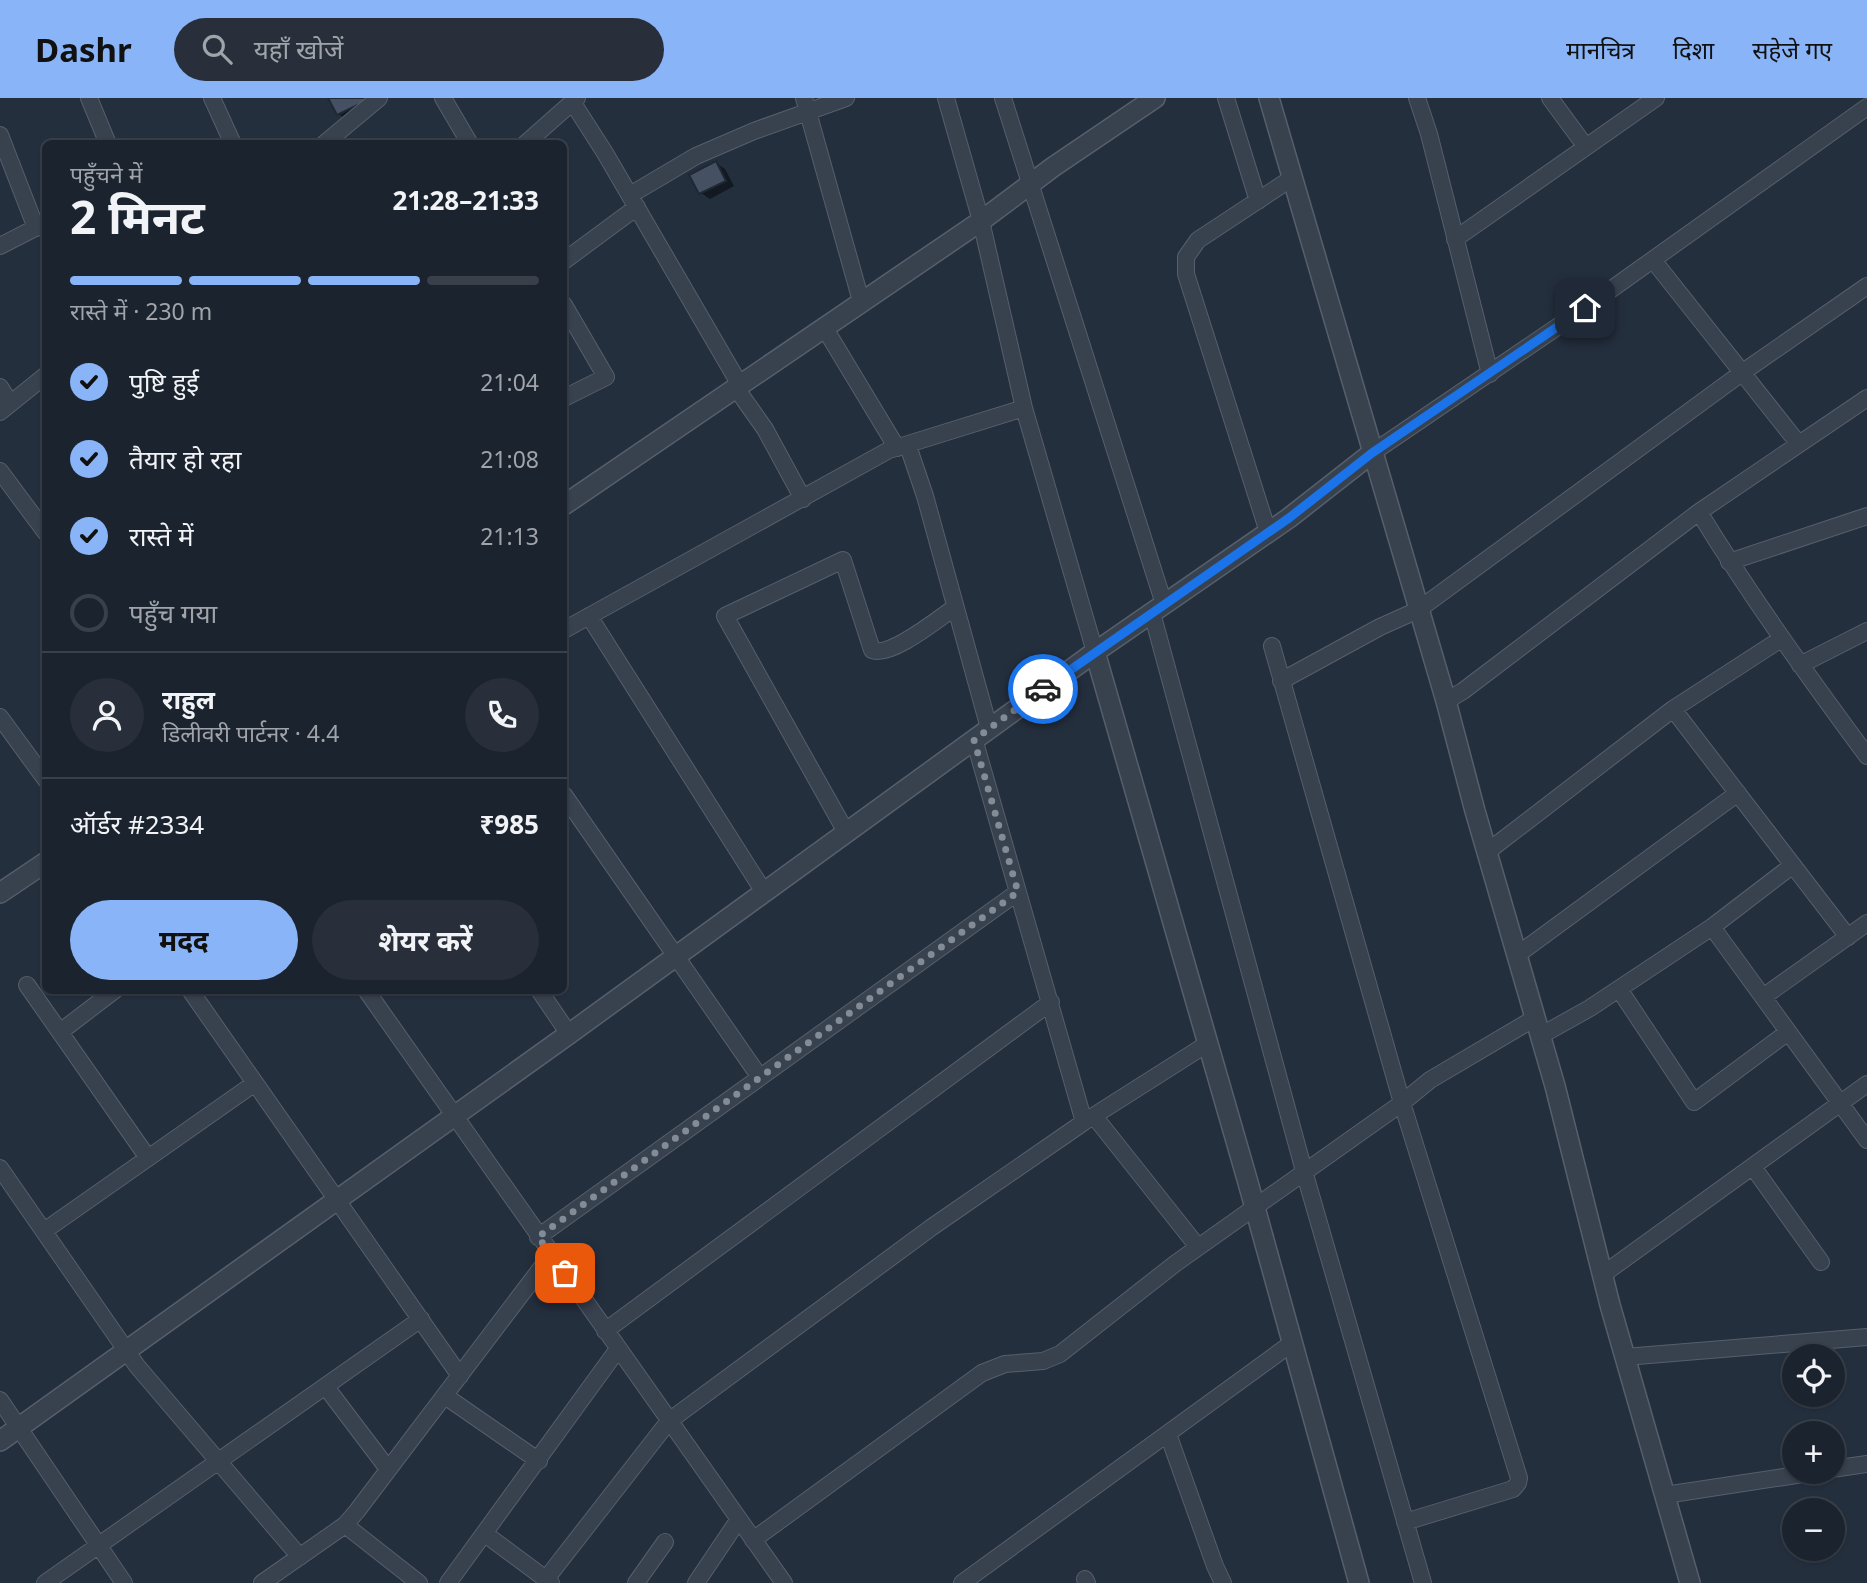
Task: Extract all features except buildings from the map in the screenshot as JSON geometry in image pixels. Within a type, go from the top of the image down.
[{"type":"street","points":[[89,98],[106,140]]},
{"type":"street","points":[[212,98],[231,140]]},
{"type":"street","points":[[329,140],[379,98]]},
{"type":"street","points":[[443,98],[468,140]]},
{"type":"street","points":[[567,258],[634,201],[696,156],[754,131],[806,104],[846,98]]},
{"type":"street","points":[[946,98],[981,221],[1024,408],[1254,1206],[1359,1583]]},
{"type":"street","points":[[1003,98],[1158,609],[1304,1171],[1423,1583]]},
{"type":"street","points":[[567,503],[981,221],[1137,104],[1155,98]]},
{"type":"street","points":[[1226,98],[1258,201]]},
{"type":"street","points":[[1269,98],[1446,701],[1538,1027],[1602,1275],[1690,1583]]},
{"type":"street","points":[[1417,98],[1429,134],[1490,374]]},
{"type":"street","points":[[1550,98],[1586,147]]},
{"type":"street","points":[[1455,239],[1656,98]]},
{"type":"street","points":[[530,140],[575,100],[803,499]]},
{"type":"street","points":[[806,104],[861,301]]},
{"type":"street","points":[[0,1441],[569,1034],[1094,652],[1268,532],[1372,453],[1490,374],[1867,107]]},
{"type":"street","points":[[0,135],[41,226],[0,246]]},
{"type":"street","points":[[1268,532],[1186,274],[1186,257],[1198,240],[1292,178]]},
{"type":"street","points":[[1653,260],[1798,443]]},
{"type":"street","points":[[1281,681],[1380,627],[1418,610],[1743,372],[1867,286]]},
{"type":"street","points":[[567,310],[606,377],[567,396]]},
{"type":"street","points":[[824,327],[903,447],[925,496],[954,608],[1018,892],[1089,1119],[1198,1247]]},
{"type":"street","points":[[0,387],[5,407],[42,378]]},
{"type":"street","points":[[1446,701],[1463,691],[1699,512],[1867,398]]},
{"type":"street","points":[[567,628],[889,450],[1024,408]]},
{"type":"street","points":[[0,471],[42,528]]},
{"type":"street","points":[[1699,512],[1729,562],[1782,639],[1867,756]]},
{"type":"street","points":[[1729,562],[1867,516]]},
{"type":"street","points":[[846,832],[725,617],[843,560],[872,650],[878,653],[892,649],[954,608]]},
{"type":"street","points":[[589,616],[764,892]]},
{"type":"street","points":[[1800,665],[1867,631]]},
{"type":"street","points":[[1487,852],[1673,709],[1782,639]]},
{"type":"street","points":[[1272,646],[1402,1103],[1519,1478],[1513,1489],[1405,1522]]},
{"type":"street","points":[[1673,709],[1848,937]]},
{"type":"street","points":[[1,720],[42,775]]},
{"type":"street","points":[[1517,955],[1738,793]]},
{"type":"street","points":[[567,799],[759,1076]]},
{"type":"street","points":[[0,893],[42,865]]},
{"type":"street","points":[[753,1540],[982,1373],[1005,1364],[1043,1361],[1059,1354],[1198,1247],[1402,1103],[1430,1080],[1619,989],[1712,926],[1793,865]]},
{"type":"street","points":[[538,1237],[1018,892]]},
{"type":"street","points":[[1763,997],[1867,923]]},
{"type":"street","points":[[1712,926],[1867,1140]]},
{"type":"street","points":[[27,985],[148,1158]]},
{"type":"street","points":[[1619,989],[1695,1102],[1788,1032]]},
{"type":"street","points":[[60,1032],[110,994]]},
{"type":"street","points":[[193,994],[460,1376]]},
{"type":"street","points":[[369,994],[784,1583]]},
{"type":"street","points":[[542,994],[569,1034]]},
{"type":"street","points":[[605,1331],[1051,1002]]},
{"type":"street","points":[[485,1534],[548,1581],[669,1420],[932,1227],[1089,1119],[1207,1044]]},
{"type":"street","points":[[44,1231],[255,1083]]},
{"type":"street","points":[[1602,1275],[1867,1084]]},
{"type":"street","points":[[1753,1167],[1821,1262]]},
{"type":"street","points":[[0,1168],[137,1366],[300,1557]]},
{"type":"street","points":[[271,1581],[345,1525],[551,1255]]},
{"type":"street","points":[[45,1583],[421,1320]]},
{"type":"street","points":[[1625,1357],[1867,1337]]},
{"type":"street","points":[[962,1583],[1292,1343]]},
{"type":"street","points":[[448,1583],[618,1349]]},
{"type":"street","points":[[326,1387],[388,1469]]},
{"type":"street","points":[[445,1396],[539,1461]]},
{"type":"street","points":[[0,1400],[124,1583]]},
{"type":"street","points":[[1168,1434],[1223,1583]]},
{"type":"street","points":[[1845,1468],[1866,1467]]},
{"type":"street","points":[[1665,1495],[1782,1477]]},
{"type":"street","points":[[696,1583],[739,1519]]},
{"type":"street","points":[[345,1525],[419,1583]]},
{"type":"street","points":[[636,1583],[665,1542]]},
{"type":"way so far","points":[[565,1273],[538,1237],[1018,892],[974,740],[1043,689]]},
{"type":"route","points":[[1043,689],[1289,518],[1372,453],[1585,308]]}]
